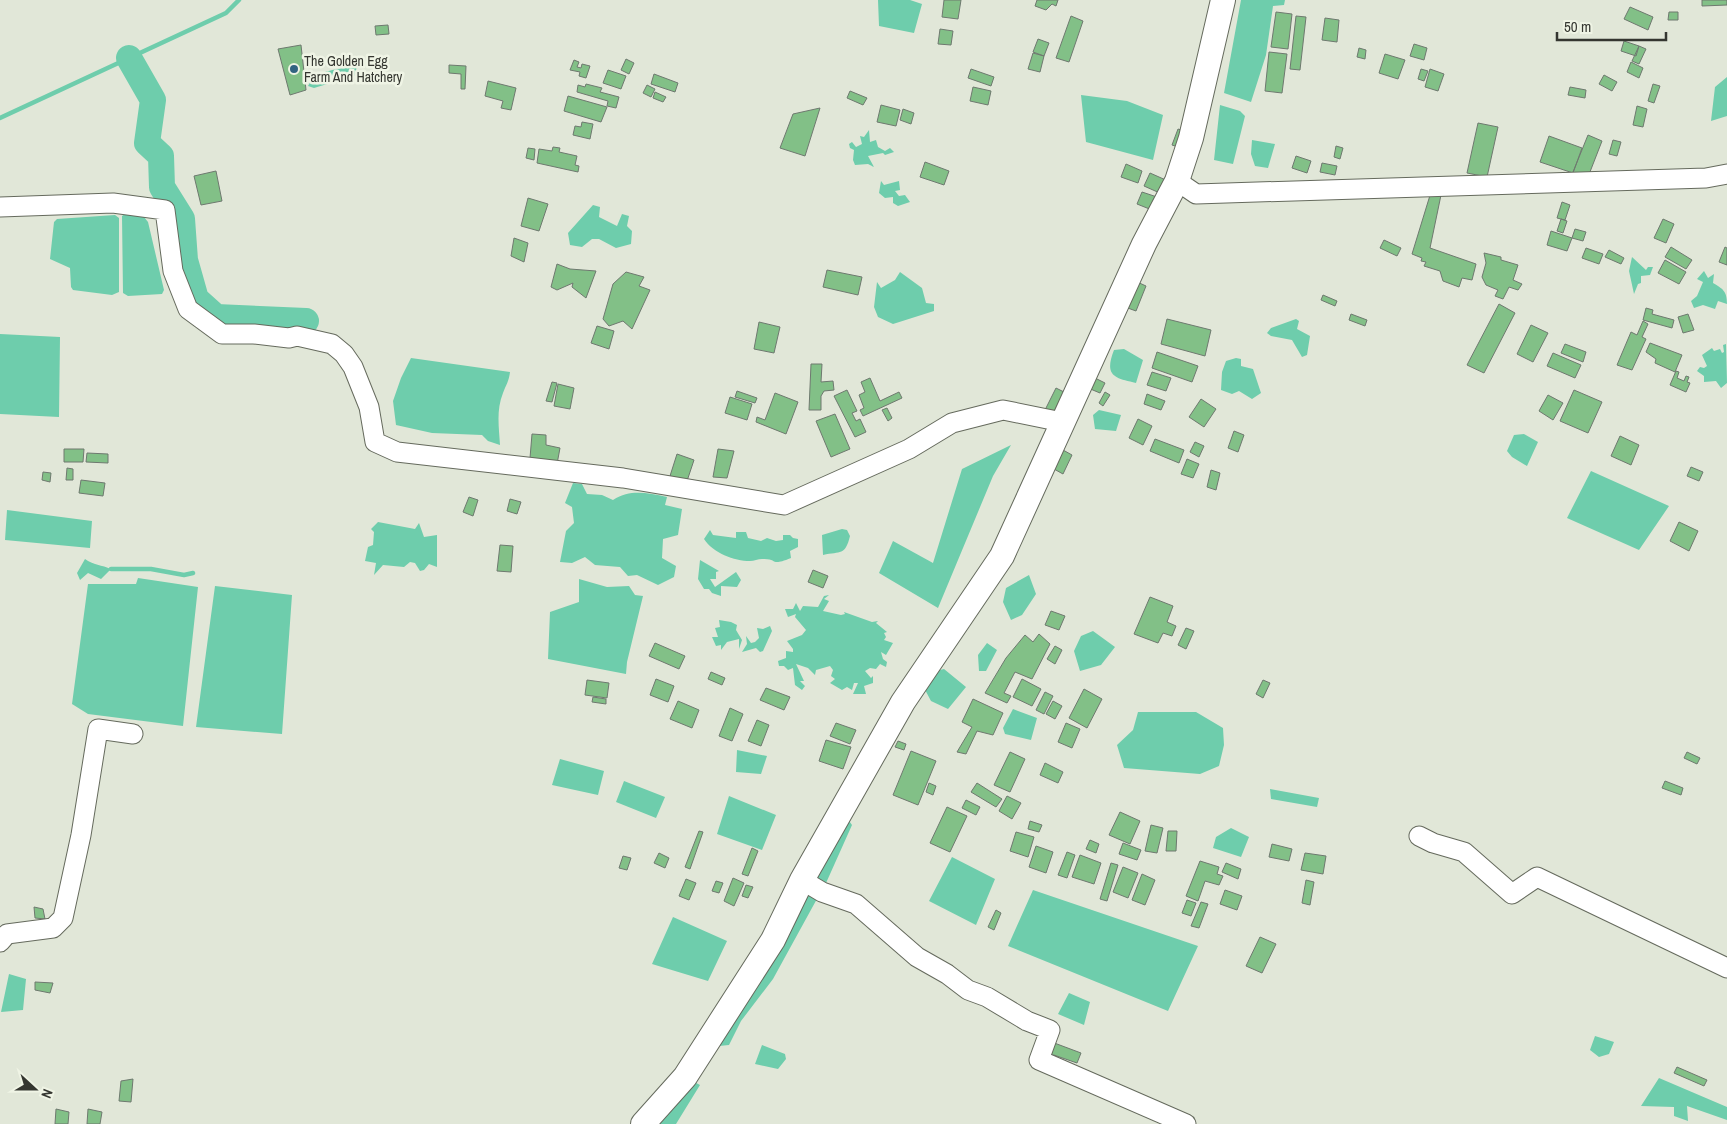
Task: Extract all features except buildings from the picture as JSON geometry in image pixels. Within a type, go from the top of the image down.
[{"type":"main road","points":[[644,1124],[685,1076],[710,1033],[773,940],[802,880],[903,702],[1002,556],[1144,244],[1177,181],[1191,138],[1223,0]]},
{"type":"street","points":[[1177,181],[1196,194],[1588,183],[1706,178],[1727,174]]},
{"type":"street","points":[[0,207],[113,203],[165,210],[174,271],[188,309],[222,334],[254,334],[289,338],[297,336],[332,344],[344,354],[354,367],[368,407],[376,442],[397,452],[623,478],[784,505],[909,449],[952,423],[1003,410],[1062,422]]},
{"type":"street","points":[[0,942],[7,934],[53,928],[63,918],[81,836],[98,729],[133,734]]},
{"type":"street","points":[[1419,836],[1433,843],[1464,852],[1512,894],[1536,877],[1727,968]]},
{"type":"street","points":[[802,880],[822,892],[856,904],[917,957],[947,974],[968,990],[988,997],[1027,1021],[1050,1030],[1040,1060],[1186,1124]]},
{"type":"shaded area","points":[[878,0],[910,0],[922,4],[914,33],[879,26]]},
{"type":"shaded area","points":[[1241,0],[1285,0],[1284,5],[1273,6],[1266,55],[1251,102],[1224,93]]},
{"type":"shaded area","points":[[356,67],[357,75],[314,88],[308,86],[312,80],[323,73],[336,69]]},
{"type":"shaded area","points":[[1727,77],[1727,116],[1711,121],[1715,87]]},
{"type":"shaded area","points":[[1081,95],[1127,101],[1163,115],[1153,160],[1086,142]]},
{"type":"shaded area","points":[[1220,105],[1240,111],[1245,116],[1233,164],[1214,160]]},
{"type":"shaded area","points":[[869,130],[870,142],[876,140],[878,147],[885,151],[890,148],[894,152],[885,155],[883,153],[868,156],[874,167],[868,164],[855,165],[853,160],[854,150],[850,148],[849,144],[852,142],[856,147],[862,144],[860,136],[864,137]]},
{"type":"shaded area","points":[[1252,140],[1275,144],[1268,168],[1255,166],[1251,154]]},
{"type":"shaded area","points":[[881,181],[884,185],[899,181],[900,190],[895,191],[899,196],[905,195],[910,202],[898,206],[893,203],[893,197],[885,198],[879,193]]},
{"type":"shaded area","points":[[593,205],[600,207],[599,217],[617,226],[622,214],[629,216],[627,226],[632,231],[631,244],[616,248],[599,239],[592,239],[582,247],[570,245],[568,233]]},
{"type":"shaded area","points":[[125,214],[144,217],[148,222],[164,290],[162,294],[128,296],[123,293],[122,216]]},
{"type":"shaded area","points":[[115,215],[119,218],[119,292],[112,295],[73,290],[71,287],[70,268],[50,259],[54,222],[57,219]]},
{"type":"shaded area","points":[[1632,257],[1646,270],[1648,267],[1653,267],[1650,275],[1641,276],[1641,283],[1638,284],[1634,294],[1629,271]]},
{"type":"shaded area","points":[[1704,271],[1708,278],[1714,274],[1713,283],[1724,291],[1727,304],[1718,301],[1715,309],[1703,305],[1694,308],[1691,301],[1697,296],[1703,282],[1697,279]]},
{"type":"shaded area","points":[[900,272],[922,288],[926,303],[934,304],[934,311],[893,324],[878,317],[874,307],[877,282],[881,288],[895,280]]},
{"type":"shaded area","points":[[1296,319],[1299,321],[1297,329],[1310,336],[1307,355],[1302,357],[1292,340],[1271,336],[1267,333],[1271,328]]},
{"type":"shaded area","points":[[0,334],[60,337],[59,417],[0,414]]},
{"type":"shaded area","points":[[1726,344],[1727,383],[1721,388],[1716,381],[1704,382],[1704,376],[1697,371],[1700,367],[1704,368],[1707,366],[1702,355],[1712,348],[1714,351],[1720,349],[1722,353],[1724,352],[1723,345]]},
{"type":"shaded area","points":[[1124,349],[1143,360],[1136,383],[1117,377],[1111,371],[1110,365],[1114,350]]},
{"type":"shaded area","points":[[411,358],[510,372],[499,406],[500,445],[488,441],[482,435],[432,433],[396,425],[393,401],[401,378]]},
{"type":"shaded area","points":[[1236,358],[1241,359],[1241,366],[1253,369],[1261,393],[1252,399],[1239,391],[1232,394],[1221,390],[1222,372],[1226,361]]},
{"type":"shaded area","points":[[1099,410],[1121,415],[1116,431],[1095,429],[1093,415]]},
{"type":"shaded area","points":[[1524,434],[1538,442],[1527,466],[1512,457],[1507,451],[1514,435]]},
{"type":"shaded area","points":[[1011,445],[993,476],[938,608],[879,573],[893,541],[933,563],[962,469]]},
{"type":"shaded area","points":[[1591,471],[1669,506],[1639,550],[1567,518]]},
{"type":"shaded area","points":[[573,483],[582,484],[587,494],[602,495],[613,500],[632,493],[667,497],[665,505],[682,509],[678,535],[663,539],[662,558],[676,566],[674,577],[658,585],[637,575],[628,576],[620,567],[595,565],[585,557],[572,563],[560,562],[566,531],[574,523],[572,507],[565,503]]},
{"type":"shaded area","points":[[7,510],[92,521],[90,548],[5,540]]},
{"type":"shaded area","points":[[378,522],[415,529],[419,523],[424,537],[437,535],[437,567],[429,564],[424,570],[420,571],[415,563],[410,562],[404,567],[383,565],[374,575],[376,563],[365,561],[368,547],[373,545],[374,532],[371,529]]},
{"type":"shaded area","points":[[842,529],[847,530],[850,536],[844,550],[838,553],[823,555],[822,535]]},
{"type":"shaded area","points":[[710,530],[713,535],[736,538],[736,532],[746,532],[748,538],[761,541],[767,538],[776,541],[783,540],[783,535],[790,535],[798,539],[798,547],[790,551],[791,558],[780,562],[767,559],[737,560],[718,552],[708,544],[704,539]]},
{"type":"shaded area","points":[[85,559],[91,563],[111,569],[101,579],[88,573],[80,580],[77,573]]},
{"type":"shaded area","points":[[700,560],[719,571],[716,572],[716,579],[710,579],[715,587],[736,572],[741,580],[737,587],[721,586],[721,596],[712,593],[709,589],[704,589],[698,579]]},
{"type":"shaded area","points":[[1029,575],[1036,594],[1022,615],[1011,620],[1003,602],[1006,588]]},
{"type":"shaded area","points":[[138,578],[198,587],[183,726],[88,714],[72,704],[88,584],[136,584]]},
{"type":"shaded area","points":[[579,579],[607,587],[629,586],[635,595],[643,596],[627,662],[626,674],[548,659],[550,612],[579,602]]},
{"type":"shaded area","points":[[215,586],[292,595],[282,734],[196,727]]},
{"type":"shaded area","points":[[829,595],[824,599],[829,601],[823,611],[841,615],[845,614],[844,612],[872,622],[878,621],[876,623],[887,632],[884,633],[886,637],[884,640],[893,643],[886,655],[881,652],[883,659],[887,662],[886,667],[880,664],[876,669],[870,668],[865,671],[871,678],[873,676],[873,683],[864,686],[866,694],[853,694],[858,683],[854,683],[852,690],[847,687],[842,690],[830,683],[835,679],[831,676],[833,670],[830,666],[816,670],[815,675],[808,668],[796,664],[804,681],[800,681],[805,686],[802,690],[795,685],[793,668],[788,670],[784,666],[779,666],[778,661],[786,658],[786,651],[793,652],[787,641],[802,635],[806,630],[795,617],[796,614],[788,617],[785,609],[793,609],[796,603],[800,611],[803,606],[818,607],[824,596]]},
{"type":"shaded area","points":[[719,620],[737,625],[736,630],[742,640],[739,649],[739,639],[727,642],[721,650],[721,645],[716,646],[712,637],[718,637],[715,628],[720,627]]},
{"type":"shaded area","points":[[770,626],[772,631],[763,651],[760,652],[756,648],[742,652],[747,644],[746,636],[751,643],[755,642],[759,638],[757,628],[763,629]]},
{"type":"shaded area","points":[[1093,631],[1115,647],[1101,665],[1080,671],[1074,651],[1081,636]]},
{"type":"shaded area","points":[[987,643],[997,650],[986,671],[979,671],[978,655]]},
{"type":"shaded area","points":[[944,669],[966,687],[948,709],[931,701],[923,686],[932,672]]},
{"type":"shaded area","points":[[1013,709],[1037,718],[1031,740],[1005,734],[1003,728]]},
{"type":"shaded area","points":[[1138,712],[1196,712],[1223,728],[1224,745],[1219,766],[1200,774],[1124,768],[1117,745],[1133,730]]},
{"type":"shaded area","points":[[737,750],[767,756],[761,774],[736,772]]},
{"type":"shaded area","points":[[560,759],[604,771],[598,795],[552,785]]},
{"type":"shaded area","points":[[624,781],[665,797],[656,818],[616,802]]},
{"type":"shaded area","points":[[1270,789],[1319,798],[1317,807],[1271,799]]},
{"type":"shaded area","points":[[729,796],[776,815],[762,850],[717,834]]},
{"type":"shaded area","points":[[847,818],[852,825],[822,892],[812,886]]},
{"type":"shaded area","points":[[1231,828],[1249,837],[1241,857],[1213,848],[1216,837]]},
{"type":"shaded area","points":[[952,857],[995,879],[976,925],[929,901]]},
{"type":"shaded area","points":[[1033,890],[1198,946],[1168,1011],[1008,946]]},
{"type":"shaded area","points":[[807,894],[818,897],[773,979],[741,1021],[729,1045],[719,1046],[721,1032]]},
{"type":"shaded area","points":[[673,917],[727,941],[708,981],[652,964]]},
{"type":"shaded area","points":[[9,974],[26,979],[23,1010],[1,1012]]},
{"type":"shaded area","points":[[1069,993],[1090,1002],[1084,1025],[1058,1014]]},
{"type":"shaded area","points":[[1595,1036],[1614,1042],[1609,1054],[1599,1057],[1590,1050]]},
{"type":"shaded area","points":[[762,1045],[785,1054],[786,1059],[778,1069],[755,1064]]},
{"type":"shaded area","points":[[685,1077],[700,1085],[676,1124],[656,1124]]},
{"type":"shaded area","points":[[1659,1078],[1727,1107],[1727,1120],[1687,1106],[1688,1121],[1674,1116],[1674,1107],[1641,1106]]},
{"type":"waterway","points":[[0,118],[226,13],[239,0]]},
{"type":"waterway","points":[[129,58],[153,100],[147,143],[161,156],[162,187],[182,219],[185,260],[196,299],[216,317],[306,321]]},
{"type":"waterway","points":[[111,569],[151,569],[184,575],[193,573]]},
{"type":"place","name":"The Golden Egg Farm And Hatchery","points":[[294,69]]}]
